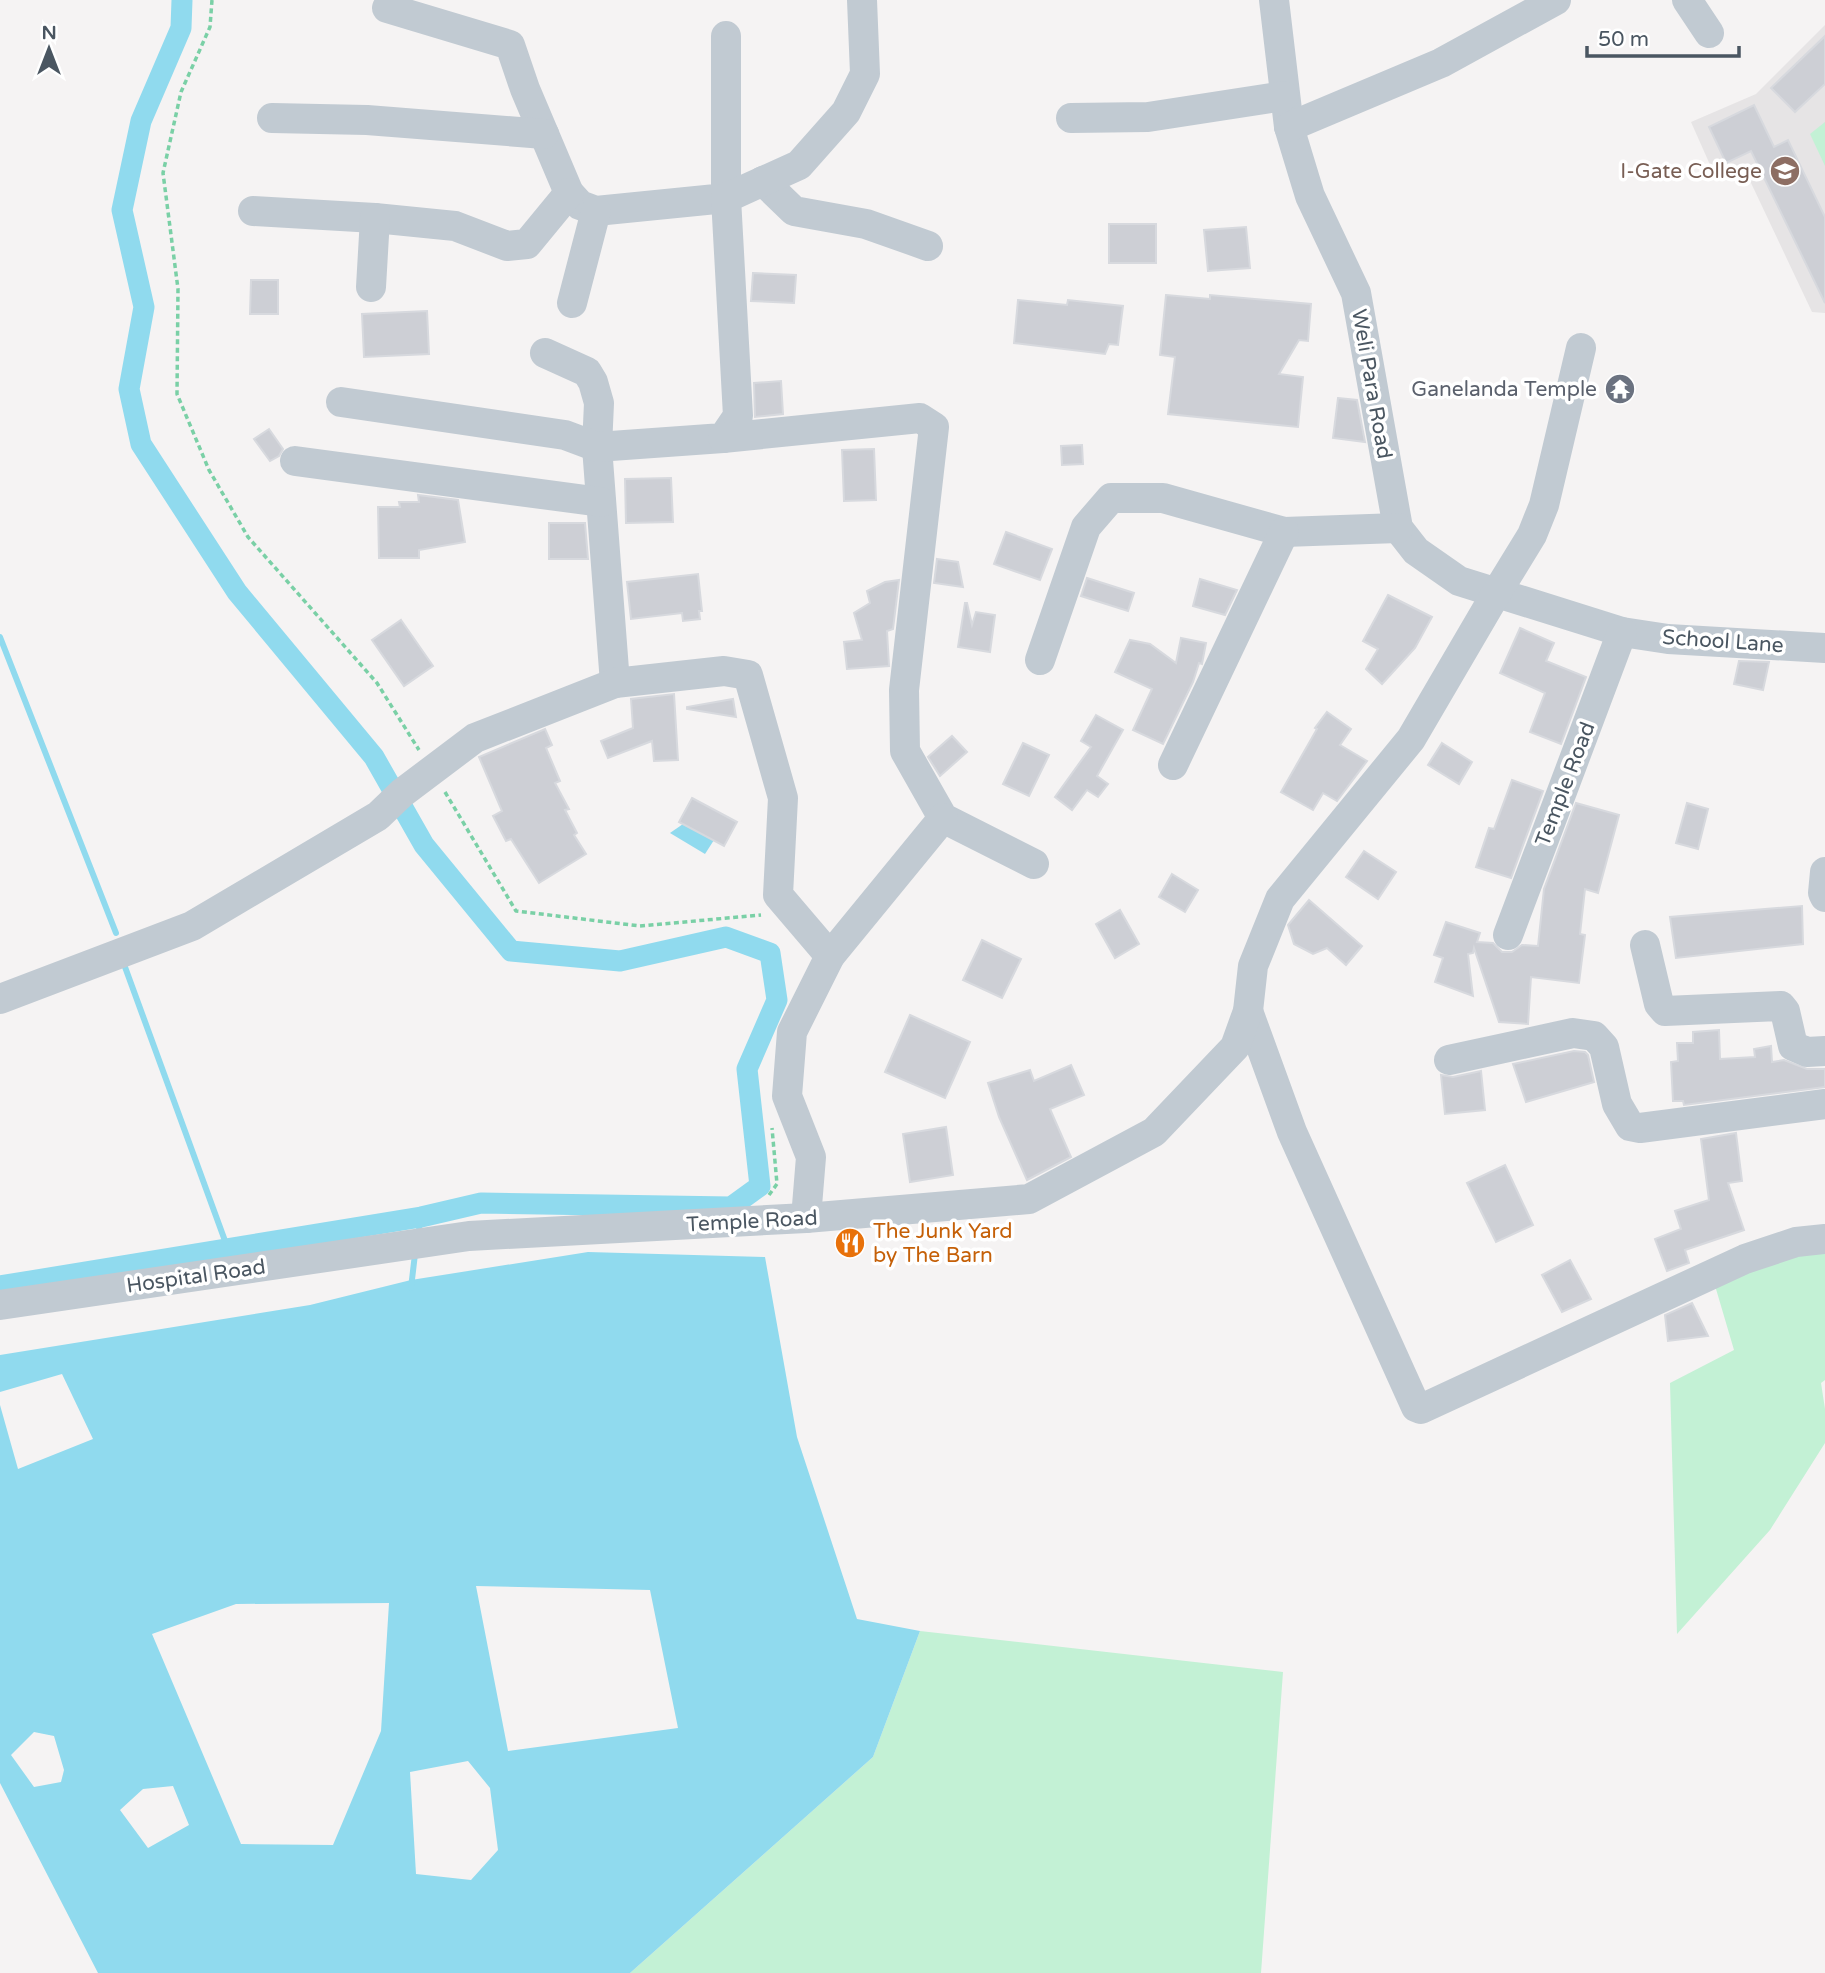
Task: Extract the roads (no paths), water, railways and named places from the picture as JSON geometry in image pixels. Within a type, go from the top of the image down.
[{"type":"street","points":[[387,8],[510,45],[524,89],[569,193],[580,205],[596,211],[726,198],[799,164],[846,112],[865,74],[862,0]]},
{"type":"street","name":"Weli Para Road","points":[[1273,0],[1290,127],[1310,197],[1356,293],[1398,528]]},
{"type":"street","points":[[1290,127],[1441,63],[1556,0]]},
{"type":"street","points":[[1688,0],[1709,33]]},
{"type":"street","points":[[723,438],[738,416],[726,198],[726,36]]},
{"type":"street","points":[[1071,118],[1148,117],[1284,96]]},
{"type":"street","points":[[272,118],[367,120],[544,134]]},
{"type":"street","points":[[764,181],[794,211],[866,224],[928,246]]},
{"type":"street","points":[[253,211],[455,226],[507,246],[527,244],[569,193]]},
{"type":"street","points":[[572,303],[596,211]]},
{"type":"street","points":[[371,287],[375,218]]},
{"type":"street","points":[[1581,348],[1544,505],[1532,536],[1411,739],[1280,899],[1253,966],[1248,1011],[1292,1132],[1416,1408],[1421,1409],[1745,1259],[1796,1242],[1825,1239]]},
{"type":"street","points":[[545,353],[587,372],[600,403],[597,447],[615,683]]},
{"type":"street","points":[[341,402],[565,435],[597,447],[723,438],[920,418],[934,427],[904,690],[905,751],[943,818],[1034,864]]},
{"type":"street","points":[[295,461],[601,502]]},
{"type":"street","points":[[1040,660],[1086,527],[1111,498],[1163,498],[1284,532],[1398,528],[1416,551],[1459,580],[1622,632]]},
{"type":"street","points":[[1173,765],[1284,532]]},
{"type":"street","name":"School Lane","points":[[1622,632],[1668,639],[1825,648]]},
{"type":"street","name":"Temple Road","points":[[1508,935],[1622,632]]},
{"type":"street","points":[[0,999],[192,926],[378,816],[402,793],[475,738],[615,683],[724,671],[748,675],[783,798],[778,895],[830,957]]},
{"type":"street","points":[[806,1219],[811,1157],[787,1096],[792,1032],[830,957],[943,818]]},
{"type":"street","points":[[1825,873],[1825,897]]},
{"type":"street","points":[[1645,945],[1659,1004],[1665,1011],[1780,1006],[1785,1011],[1793,1046],[1807,1052],[1825,1051]]},
{"type":"street","name":"Temple Road","points":[[392,1247],[469,1236],[806,1219],[1029,1199],[1154,1132],[1235,1047],[1248,1011]]},
{"type":"street","points":[[1450,1060],[1573,1033],[1594,1036],[1604,1047],[1617,1104],[1630,1126],[1640,1128],[1825,1104]]},
{"type":"street","name":"Hospital Road","points":[[0,1305],[392,1247]]},
{"type":"water","points":[[683,824],[714,840],[705,854],[670,833]]},
{"type":"water","points":[[588,1252],[765,1257],[797,1437],[857,1619],[920,1631],[873,1757],[630,1973],[98,1973],[0,1783],[0,1405],[18,1469],[93,1439],[62,1374],[0,1392],[0,1355],[310,1305],[411,1280]],"holes":[[[476,1586],[650,1590],[678,1728],[508,1751]],[[389,1603],[381,1731],[333,1845],[241,1844],[152,1634],[236,1604]],[[34,1732],[54,1736],[64,1770],[61,1782],[34,1787],[11,1755]],[[468,1761],[490,1788],[498,1850],[471,1880],[416,1874],[410,1772]],[[173,1786],[189,1825],[148,1848],[120,1810],[143,1789]]]},
{"type":"waterway","points":[[0,1286],[421,1217],[481,1203],[731,1207],[760,1186],[747,1069],[777,1000],[770,953],[726,937],[620,961],[511,951],[424,845],[374,757],[237,592],[141,444],[129,389],[144,307],[122,210],[141,121],[181,28],[182,0]]},
{"type":"waterway","points":[[0,637],[116,933]]},
{"type":"waterway","points":[[125,967],[228,1249]]},
{"type":"waterway","points":[[418,1236],[421,1217]]},
{"type":"waterway","points":[[411,1288],[415,1254]]},
{"type":"place","name":"I-Gate College","points":[[1785,171]]},
{"type":"place","name":"Ganelanda Temple","points":[[1620,389]]},
{"type":"place","name":"The Junk Yard by The Barn","points":[[850,1243]]}]
